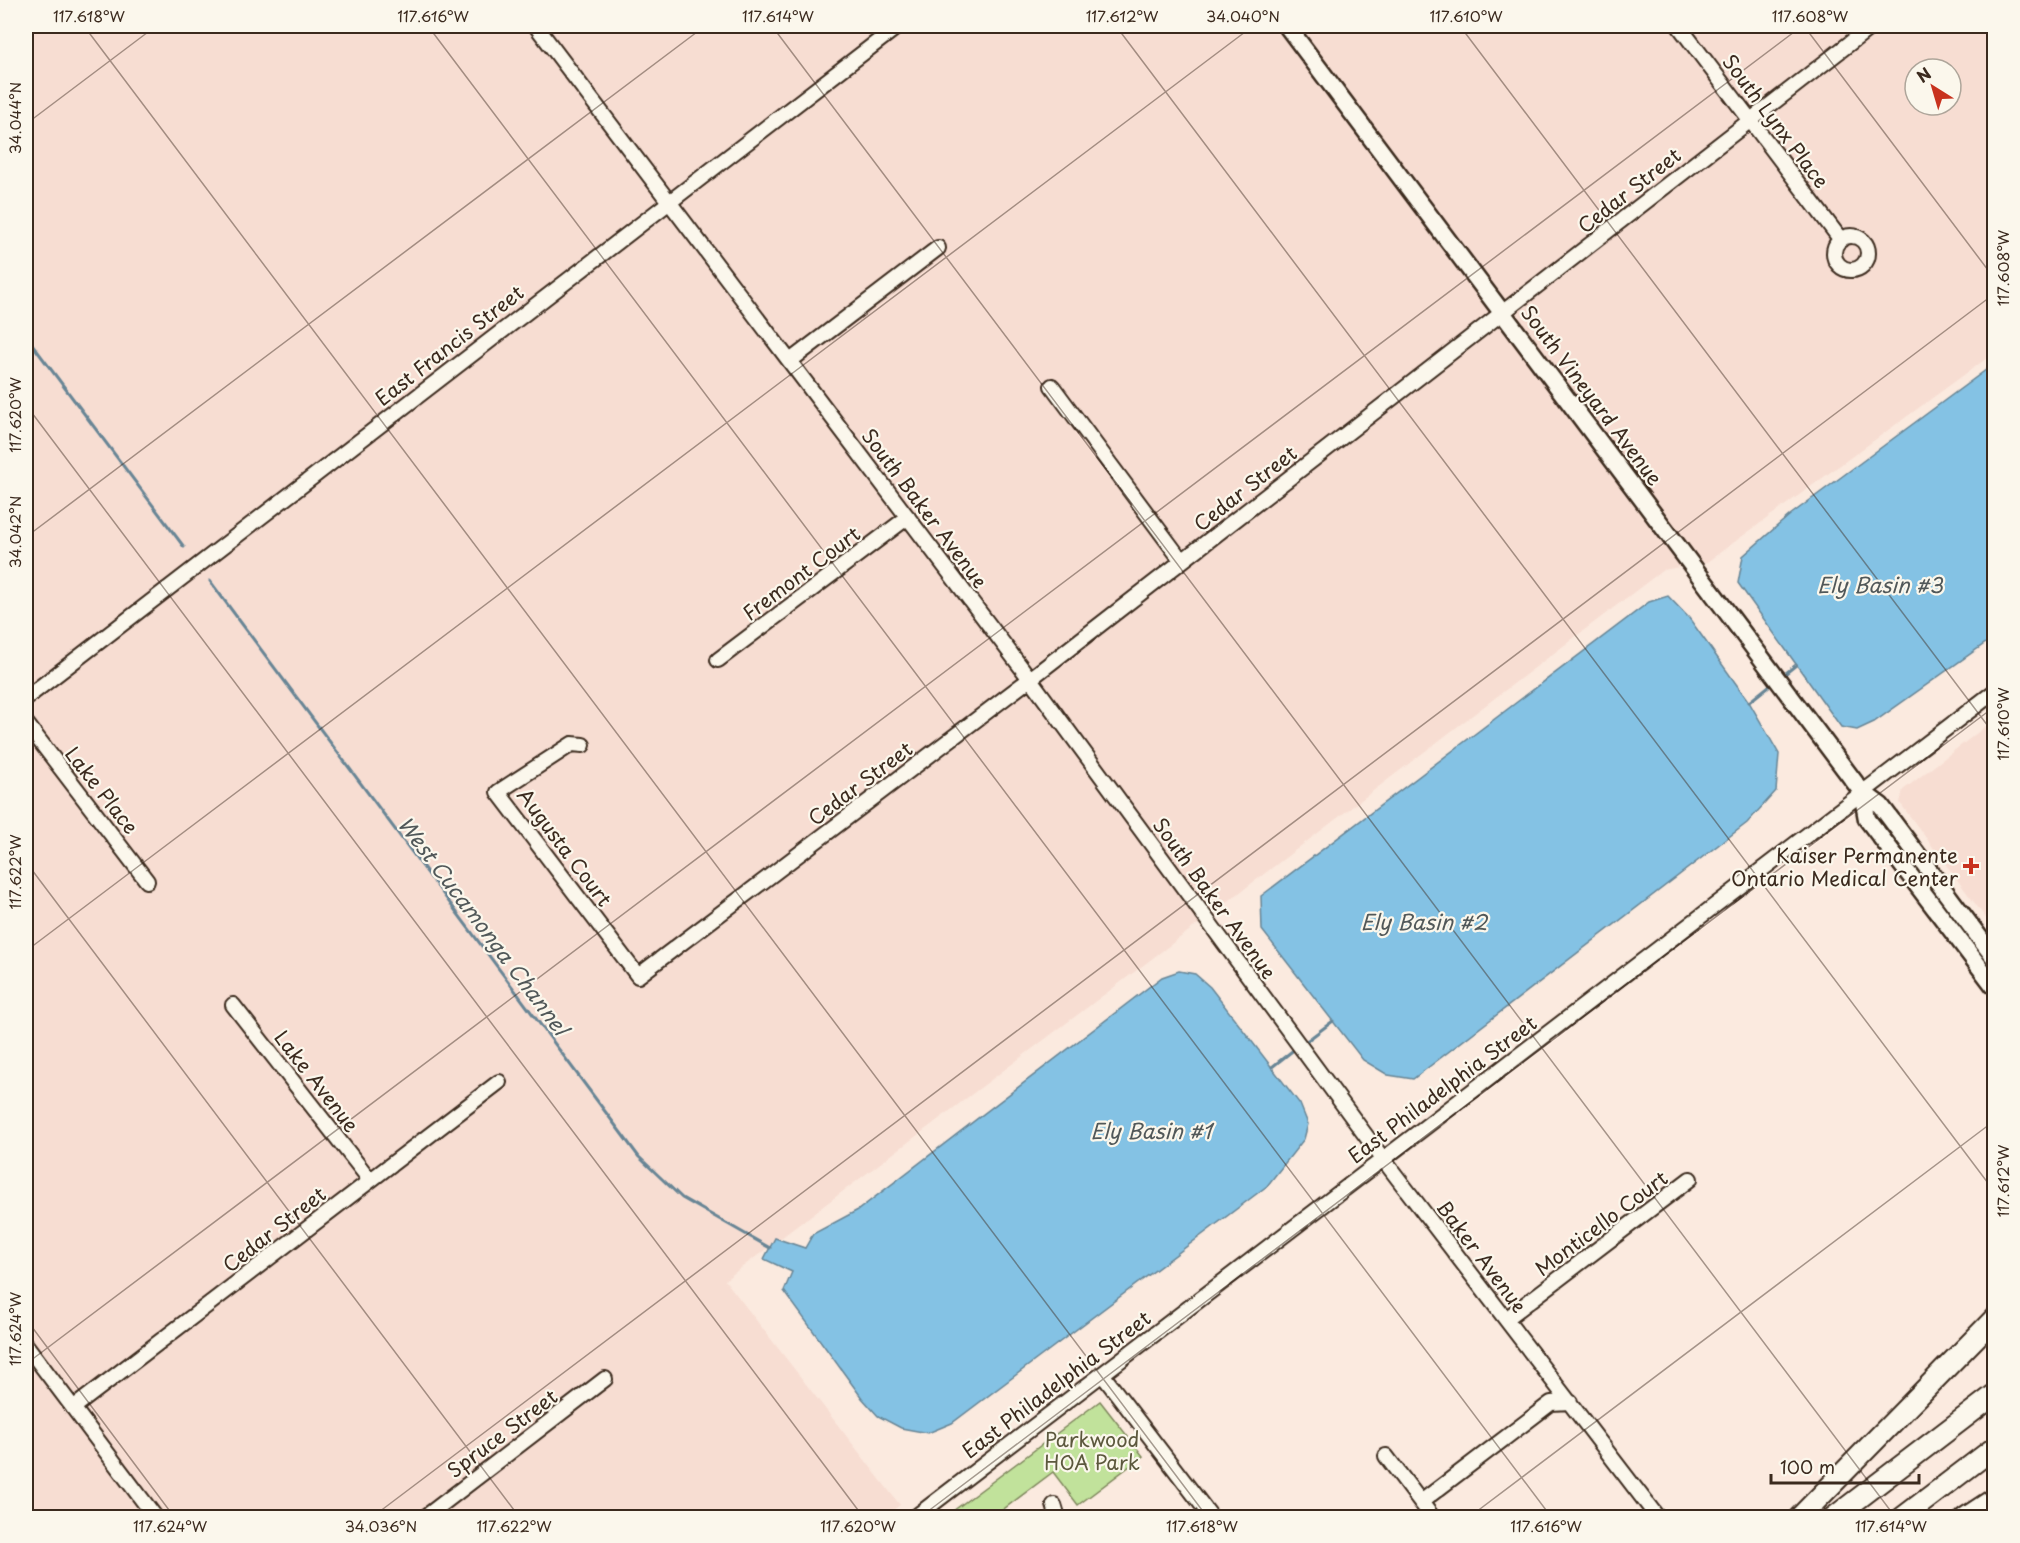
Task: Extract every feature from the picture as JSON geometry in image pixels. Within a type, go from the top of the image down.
[{"type":"highway","points":[[1799,1518],[1995,1319]]},
{"type":"highway","points":[[1833,1518],[1995,1395]]},
{"type":"highway","points":[[1902,1518],[1995,1448]]},
{"type":"highway","points":[[1965,1518],[1995,1499]]},
{"type":"main road","name":"South Vineyard Avenue","points":[[1287,26],[1504,312],[1862,792],[1881,806],[1995,957]]},
{"type":"main road","name":"South Vineyard Avenue","points":[[1862,792],[1867,819],[1995,986]]},
{"type":"street","name":"South Baker Avenue","points":[[536,26],[1030,679],[1278,1017]]},
{"type":"street","name":"East Francis Street","points":[[26,698],[669,200],[898,26]]},
{"type":"street","name":"South Lynx Place","points":[[1679,26],[1841,240]]},
{"type":"street","name":"Cedar Street","points":[[638,976],[1030,679],[1872,26]]},
{"type":"street","points":[[790,361],[938,248]]},
{"type":"street","points":[[1052,386],[1182,561]]},
{"type":"street","name":"Fremont Court","points":[[717,660],[908,517]]},
{"type":"street","name":"East Philadelphia Street","points":[[914,1518],[1995,692]]},
{"type":"street","name":"Lake Place","points":[[26,723],[147,881]]},
{"type":"street","name":"Augusta Court","points":[[583,745],[572,744],[498,792],[638,976]]},
{"type":"street","name":"Lake Avenue","points":[[233,1005],[370,1180]]},
{"type":"street","name":"Baker Avenue","points":[[1278,1017],[1383,1159],[1658,1518]]},
{"type":"street","name":"Cedar Street","points":[[73,1408],[499,1082]]},
{"type":"street","name":"Monticello Court","points":[[1506,1319],[1690,1179]]},
{"type":"street","points":[[26,1345],[156,1518]]},
{"type":"street","points":[[1102,1374],[1212,1518]]},
{"type":"street","name":"Spruce Street","points":[[424,1518],[605,1380]]},
{"type":"street","points":[[1421,1502],[1551,1403],[1570,1402]]},
{"type":"street","points":[[1386,1456],[1433,1518]]},
{"type":"shaded area","points":[[26,26],[1994,26],[1994,353],[1707,562],[1663,570],[725,1280],[900,1505],[884,1517],[26,1517]]},
{"type":"shaded area","name":"Kaiser Permanente Ontario Medical Center","points":[[1994,720],[1994,929],[1900,803],[1903,790]]},
{"type":"green space","name":"Parkwood HOA Park","points":[[1100,1401],[1143,1456],[1078,1505],[1053,1472],[993,1517],[945,1517]]},
{"type":"water","name":"Ely Basin #3","points":[[1994,364],[1994,637],[1874,722],[1857,730],[1841,727],[1738,583],[1743,556],[1790,515]]},
{"type":"water","name":"Ely Basin #2","points":[[1668,596],[1689,618],[1749,702],[1779,754],[1776,791],[1747,823],[1413,1079],[1388,1075],[1363,1060],[1262,930],[1261,896],[1649,602]]},
{"type":"water","name":"Ely Basin #1","points":[[1179,971],[1195,974],[1210,987],[1300,1104],[1308,1124],[1304,1139],[1267,1186],[952,1423],[928,1433],[901,1428],[878,1416],[862,1398],[784,1291],[792,1272],[764,1259],[775,1238],[805,1248],[813,1234],[858,1210],[1162,977]]},
{"type":"waterway","name":"West Cucamonga Channel","points":[[26,336],[184,547]]},
{"type":"waterway","name":"West Cucamonga Channel","points":[[210,581],[639,1157],[682,1198],[770,1248]]},
{"type":"waterway","points":[[1781,677],[1796,665]]},
{"type":"waterway","points":[[1749,702],[1774,682]]},
{"type":"waterway","points":[[1304,1043],[1333,1021]]},
{"type":"waterway","points":[[1272,1067],[1296,1048]]},
{"type":"place","name":"Kaiser Permanente Ontario Medical Center","points":[[1971,866]]}]
